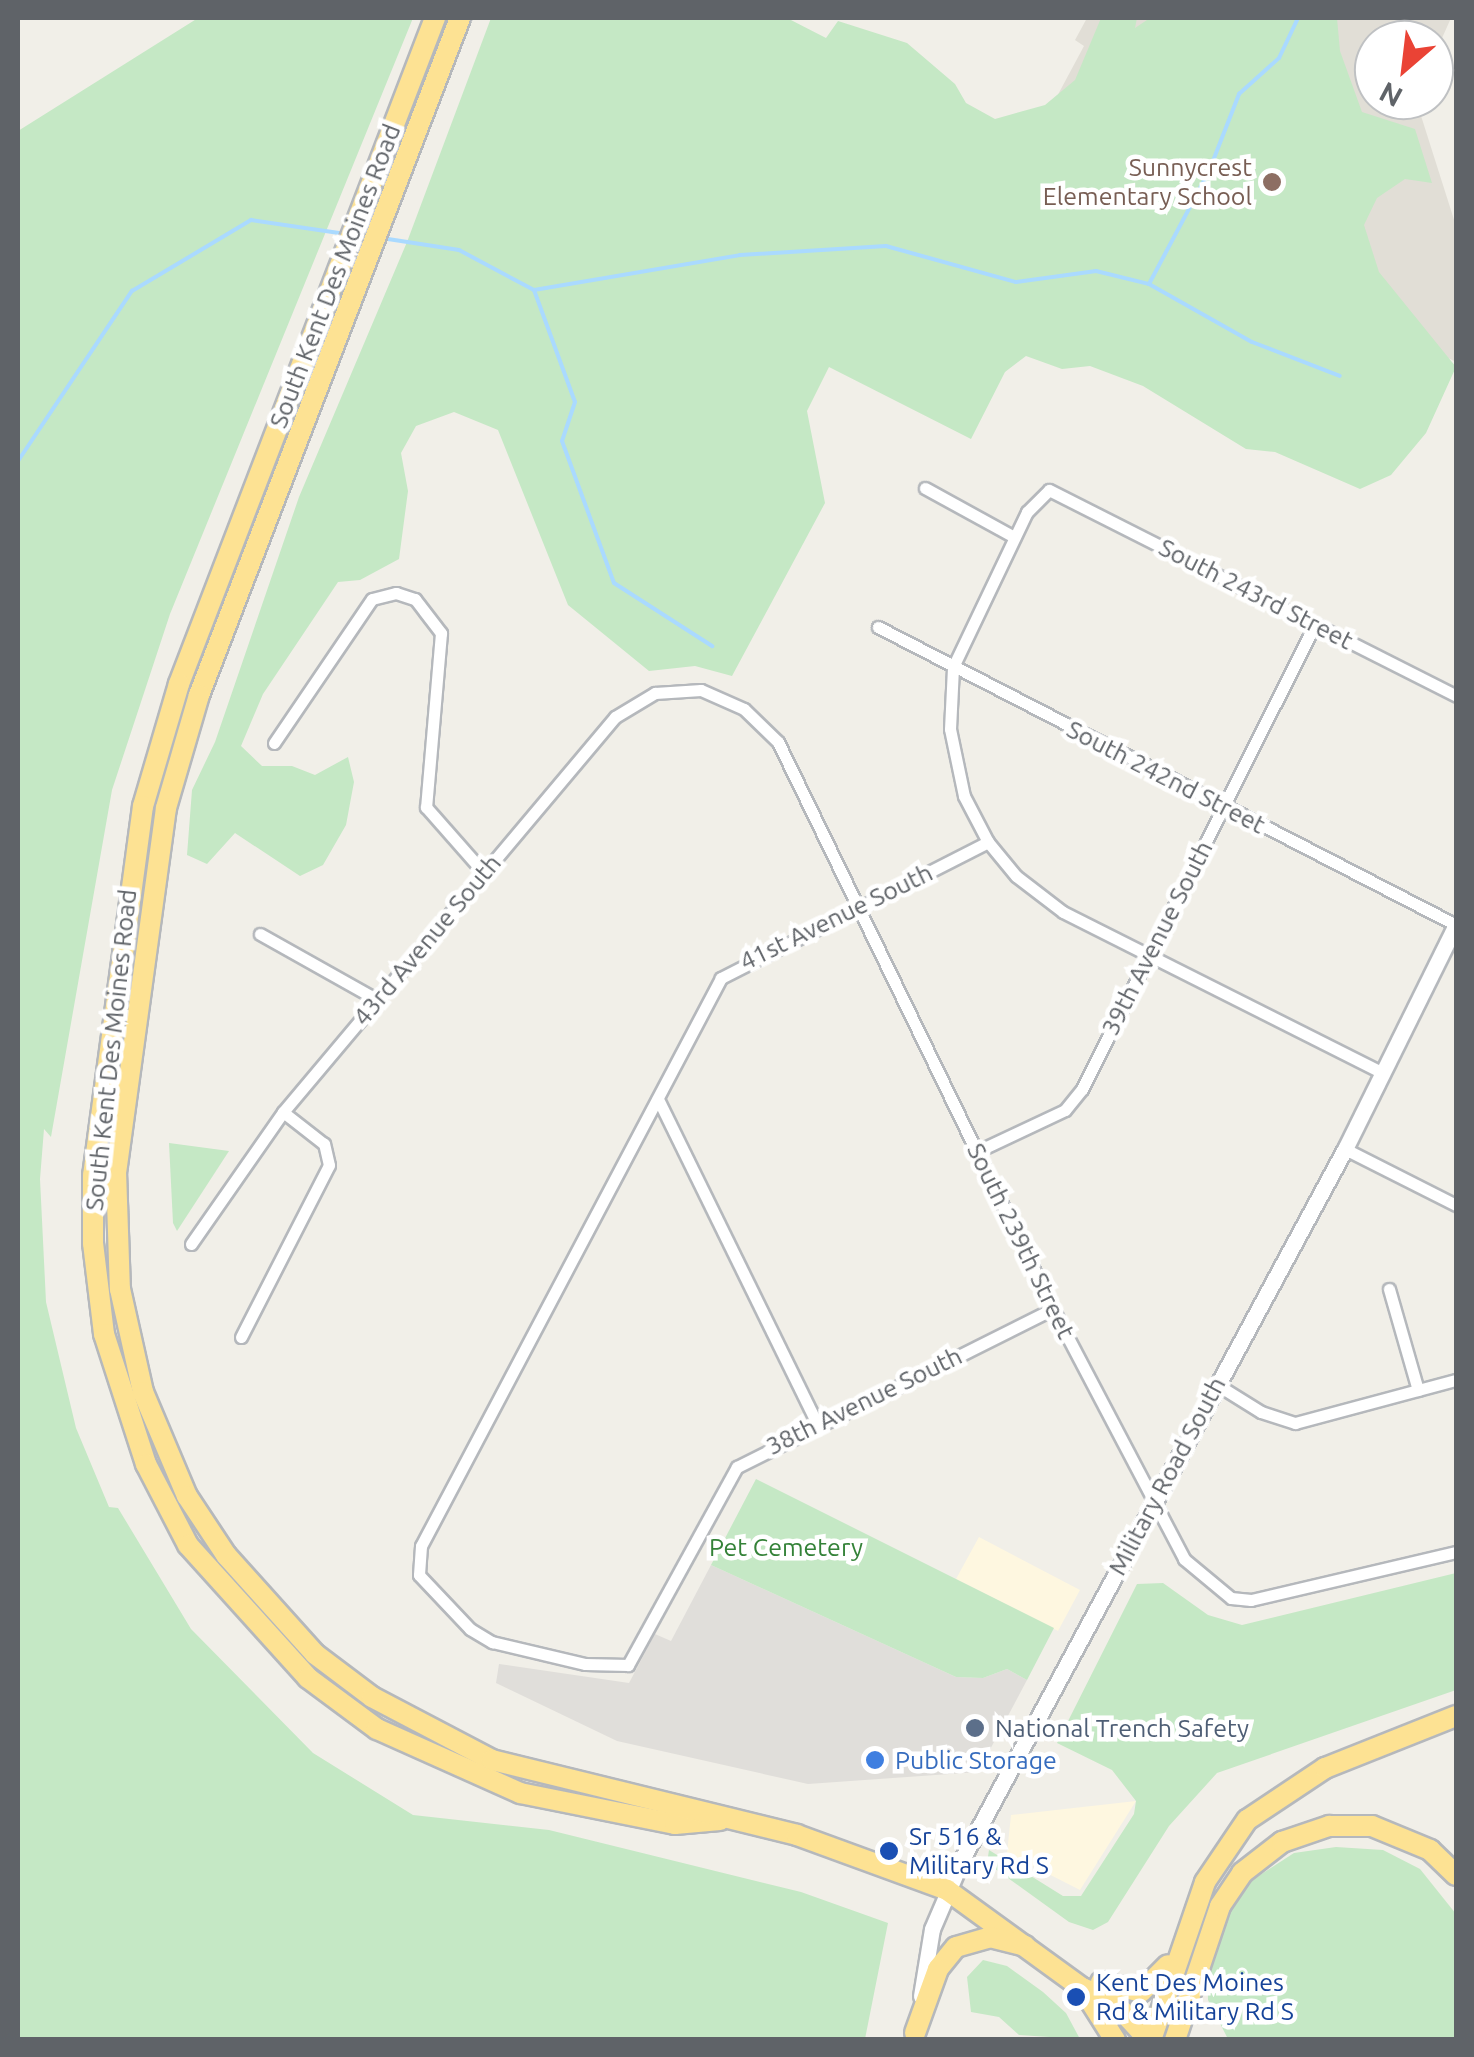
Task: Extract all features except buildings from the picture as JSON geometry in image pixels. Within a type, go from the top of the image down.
[{"type":"highway","name":"South Kent Des Moines Road","points":[[436,18],[180,684],[143,806],[92,1188],[104,1334],[146,1464],[188,1545],[308,1678],[377,1729],[520,1793],[675,1824],[727,1819]]},
{"type":"highway","name":"South Kent Des Moines Road","points":[[460,18],[199,695],[175,774],[153,876],[119,1142],[115,1212],[122,1304],[143,1392],[188,1496],[253,1590],[315,1654],[408,1720],[492,1760],[846,1850],[947,1890],[1082,1988],[1112,1999],[1150,2040]]},
{"type":"highway","points":[[1150,2040],[1184,1938],[1218,1857],[1263,1806],[1325,1768],[1456,1716]]},
{"type":"highway","points":[[1175,2040],[1220,1906],[1242,1873],[1282,1842],[1329,1826],[1372,1826],[1430,1850],[1456,1875]]},
{"type":"highway","points":[[915,2036],[938,1970],[956,1947],[990,1937],[1032,1948]]},
{"type":"highway","points":[[1058,1969],[1141,1992],[1156,1984],[1184,1938]]},
{"type":"highway","name":"South Kent Des Moines Road","points":[[1082,1988],[1114,2040]]},
{"type":"main road","name":"Military Road South","points":[[915,2036],[932,1929],[947,1890],[1345,1148],[1456,925]]},
{"type":"street","points":[[925,488],[1014,537],[953,667],[949,707],[956,771],[988,842],[1048,902],[1383,1073]]},
{"type":"street","name":"South 243rd Street","points":[[1014,537],[1038,494],[1055,491],[1456,696]]},
{"type":"street","points":[[274,743],[372,598],[396,593],[415,600],[440,633],[426,807],[484,873]]},
{"type":"street","name":"39th Avenue South","points":[[978,1152],[1075,1100],[1315,624]]},
{"type":"street","name":"South 242nd Street","points":[[878,627],[1456,925]]},
{"type":"street","name":"43rd Avenue South","points":[[191,1244],[284,1112],[626,706],[672,688],[700,690]]},
{"type":"street","name":"South 239th Street","points":[[700,690],[744,708],[778,742],[1053,1310],[1184,1559],[1232,1598],[1278,1598],[1456,1552]]},
{"type":"street","name":"41st Avenue South","points":[[608,1667],[492,1642],[470,1629],[419,1575],[421,1546],[727,970],[988,842]]},
{"type":"street","points":[[260,934],[376,1000]]},
{"type":"street","points":[[658,1099],[818,1425]]},
{"type":"street","points":[[241,1337],[329,1165],[324,1144],[284,1112]]},
{"type":"street","points":[[1345,1148],[1456,1205]]},
{"type":"street","points":[[1389,1290],[1418,1390]]},
{"type":"street","name":"38th Avenue South","points":[[608,1667],[628,1665],[638,1653],[736,1467],[1053,1310]]},
{"type":"street","points":[[1216,1384],[1260,1412],[1295,1424],[1456,1380]]},
{"type":"shaded area","name":"Sunnycrest Elementary School","points":[[1087,18],[1451,18],[1354,20],[1354,120],[1422,120],[1456,226],[1456,362],[1021,140],[1039,130],[1084,46],[1075,40]]},
{"type":"shaded area","points":[[979,1537],[1080,1590],[1058,1631],[956,1579]]},
{"type":"shaded area","points":[[711,1565],[956,1677],[983,1678],[1007,1669],[1027,1680],[978,1772],[808,1784],[617,1741],[496,1683],[499,1664],[629,1683],[655,1634],[671,1641]]},
{"type":"shaded area","points":[[1136,1801],[1080,1890],[1007,1853],[1011,1815]]},
{"type":"green space","points":[[198,18],[413,18],[170,614],[112,790],[51,1137],[44,1129],[40,1179],[46,1302],[76,1428],[109,1507],[118,1508],[191,1629],[313,1753],[413,1815],[549,1830],[801,1892],[888,1923],[865,2039],[18,2039],[18,131]]},
{"type":"green space","points":[[491,18],[787,18],[826,38],[838,21],[907,43],[955,84],[966,103],[995,119],[1045,105],[1075,80],[1101,18],[1137,18],[1135,28],[1150,18],[1337,18],[1340,51],[1354,90],[1354,120],[1387,120],[1415,129],[1432,183],[1405,179],[1377,198],[1364,225],[1379,272],[1456,367],[1426,433],[1391,475],[1360,489],[1275,452],[1246,449],[1143,386],[1090,366],[1062,369],[1026,356],[1005,372],[971,439],[829,367],[807,411],[825,503],[732,676],[695,666],[649,671],[568,605],[498,430],[454,412],[416,426],[401,453],[408,491],[399,559],[360,580],[338,582],[263,694],[241,746],[262,766],[292,766],[315,775],[348,757],[354,782],[346,825],[323,865],[300,876],[235,833],[207,864],[187,855],[192,790],[215,742],[299,497],[407,242]]},
{"type":"green space","points":[[169,1143],[229,1151],[177,1231],[173,1223]]},
{"type":"green space","name":"Pet Cemetery","points":[[756,1479],[1054,1628],[1027,1680],[1007,1669],[983,1678],[956,1677],[711,1565]]},
{"type":"green space","points":[[1456,1573],[1456,1690],[1217,1773],[1169,1826],[1108,1922],[1093,1930],[1069,1922],[987,1863],[989,1850],[1063,1896],[1081,1896],[1134,1814],[1136,1801],[1112,1770],[1057,1743],[1137,1584],[1163,1583],[1208,1615],[1242,1625]]},
{"type":"green space","points":[[1336,1847],[1383,1850],[1420,1869],[1456,1914],[1456,2039],[1228,2039],[1208,2000],[1207,1954],[1222,1914],[1252,1880],[1294,1853]]},
{"type":"green space","points":[[983,1960],[1007,1966],[1043,1992],[1066,2013],[1080,2039],[1019,2035],[999,2017],[971,2012],[967,1977]]},
{"type":"waterway","points":[[1149,284],[1209,171],[1239,94],[1279,58],[1298,18]]},
{"type":"waterway","points":[[18,461],[132,291],[251,220],[339,233]]},
{"type":"waterway","points":[[388,239],[459,250],[534,290],[740,255],[886,246],[1016,282],[1096,271],[1149,284],[1252,342],[1340,376]]},
{"type":"waterway","points":[[534,290],[575,402],[562,441],[614,583],[712,646]]},
{"type":"place","name":"Sunnycrest Elementary School","points":[[1272,182]]},
{"type":"place","name":"National Trench Safety","points":[[975,1728]]},
{"type":"place","name":"Public Storage","points":[[875,1760]]},
{"type":"place","name":"Sr 516 & Military Rd S","points":[[889,1851]]},
{"type":"place","name":"Kent Des Moines Rd & Military Rd S","points":[[1076,1997]]}]
